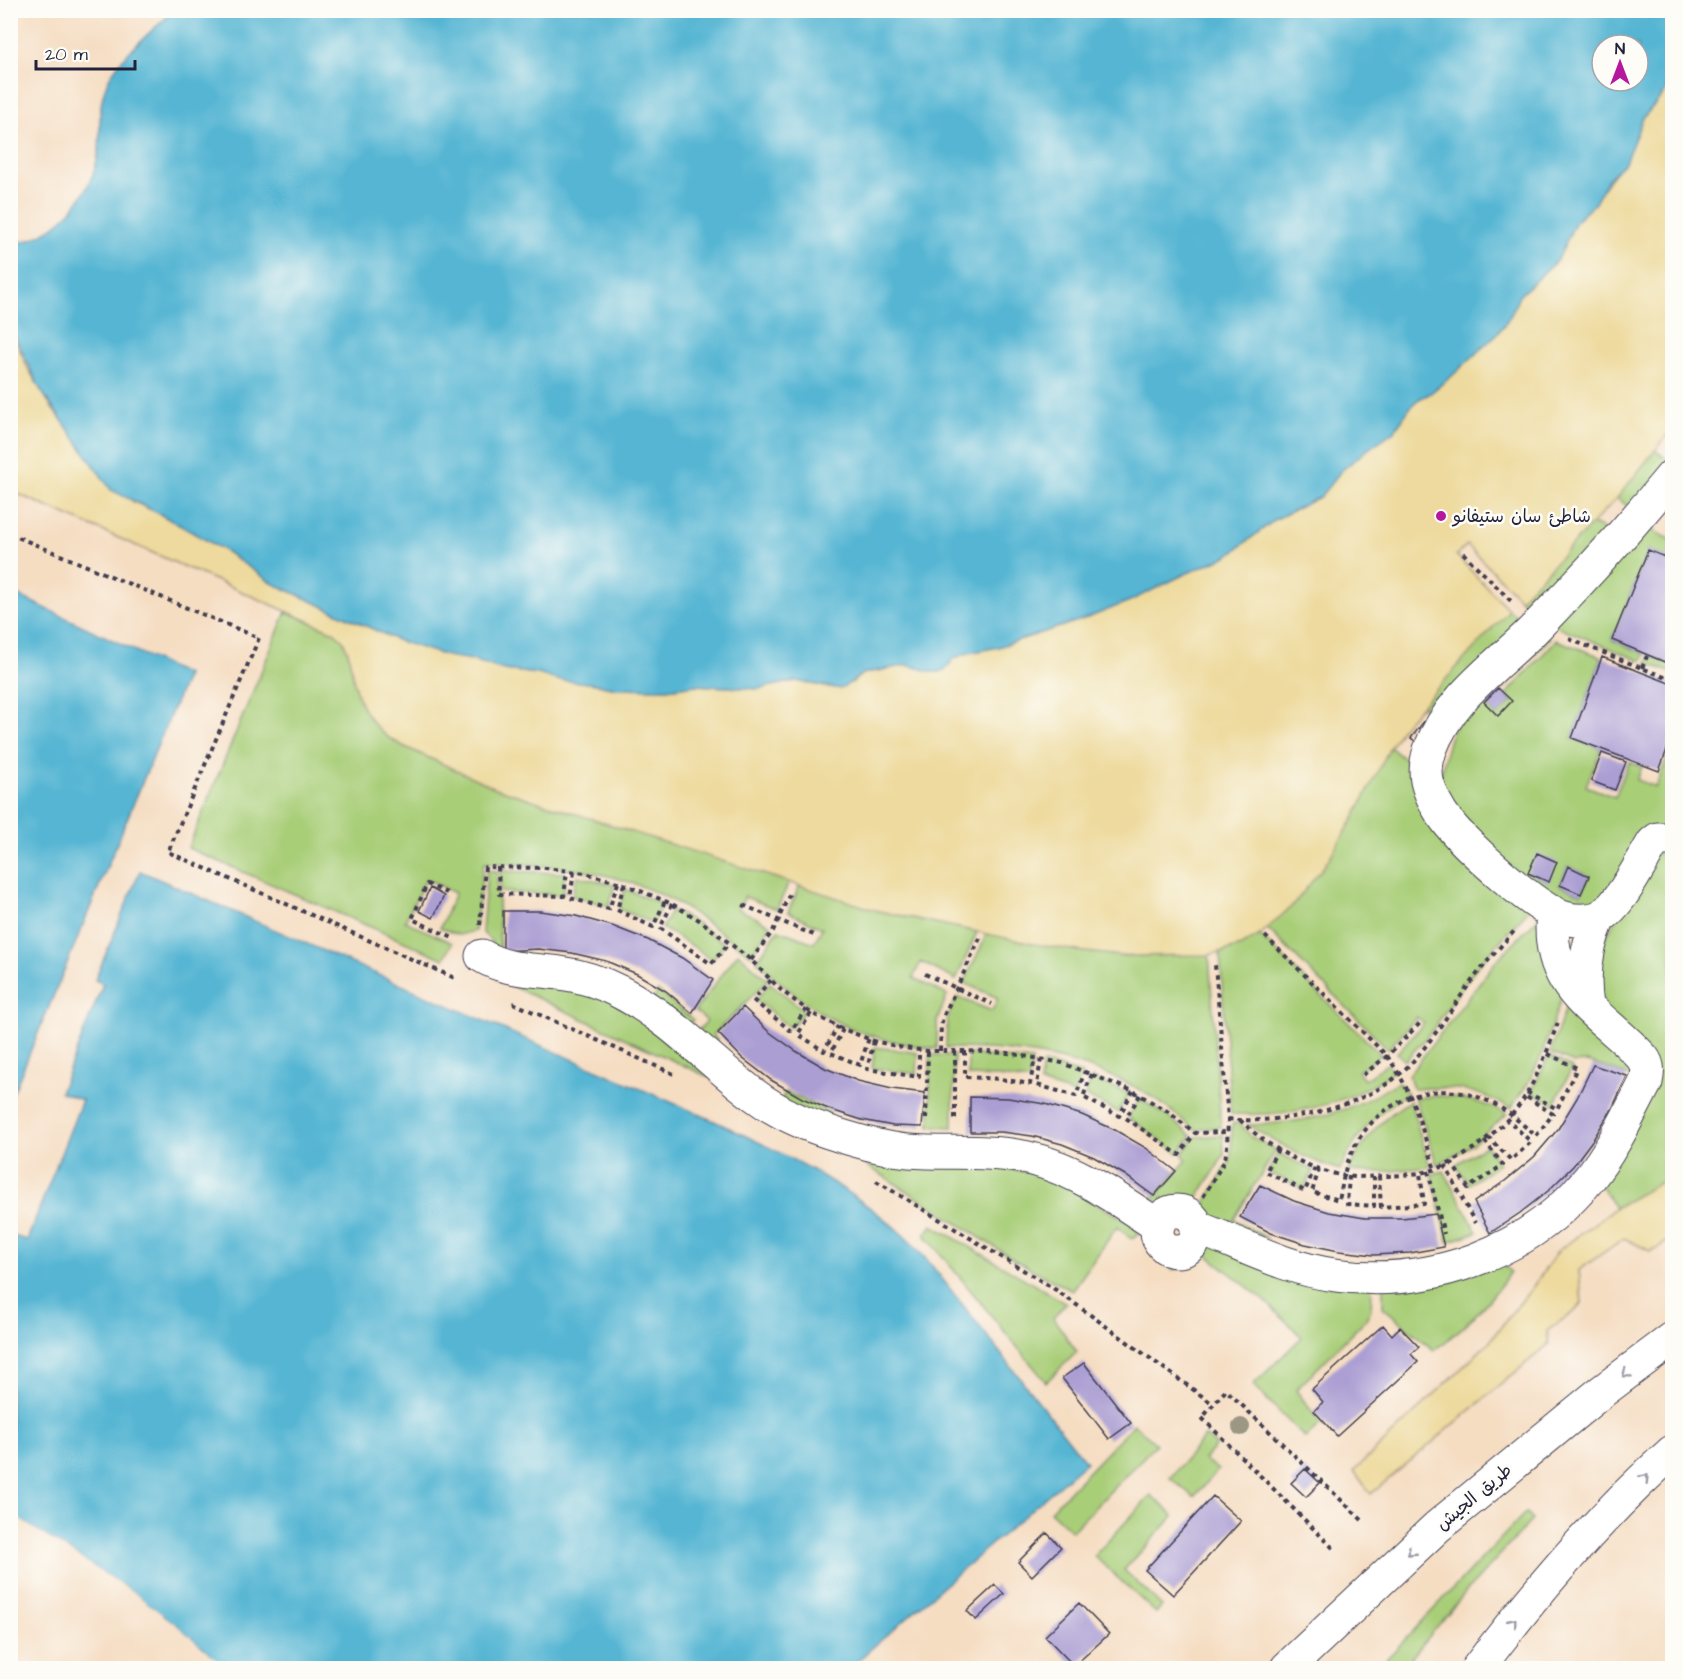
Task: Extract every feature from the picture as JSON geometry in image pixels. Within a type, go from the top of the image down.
[{"type":"main road","points":[[1599,918],[1586,920],[1565,918],[1546,909],[1476,852],[1447,822],[1427,781],[1426,766],[1430,750],[1448,716],[1459,701],[1538,626],[1672,476]]},
{"type":"main road","points":[[1578,996],[1584,987],[1587,952],[1599,918],[1617,901],[1653,843],[1658,839],[1672,839]]},
{"type":"main road","points":[[475,947],[501,966],[587,978],[623,993],[670,1024],[754,1094],[790,1116],[825,1131],[906,1151],[990,1153],[1039,1161],[1102,1189],[1158,1226],[1158,1239],[1167,1248],[1186,1250],[1195,1241],[1195,1222],[1293,1266],[1334,1275],[1400,1277],[1428,1274],[1469,1263],[1511,1244],[1542,1224],[1587,1182],[1616,1138],[1646,1082],[1648,1064],[1578,996],[1558,970],[1552,951],[1546,909]]},
{"type":"main road","name":"طريق الجيش","points":[[1287,1668],[1437,1527],[1592,1400],[1672,1339]]},
{"type":"main road","points":[[1478,1668],[1510,1625],[1574,1551],[1672,1452]]},
{"type":"path","points":[[1642,668],[1647,656]]},
{"type":"path","points":[[447,893],[427,884],[412,920],[475,947],[485,867],[546,868],[624,884],[672,904],[700,921],[752,960],[771,980],[811,1013],[840,1028],[871,1040],[919,1050],[1008,1053],[1041,1059],[1085,1071],[1133,1091],[1167,1111],[1195,1133],[1227,1132]]},
{"type":"path","points":[[498,867],[499,894],[564,896],[567,871]]},
{"type":"path","points":[[574,872],[570,898],[609,909],[618,883]]},
{"type":"path","points":[[624,884],[617,910],[653,927],[665,901]]},
{"type":"path","points":[[752,960],[773,931],[790,893]]},
{"type":"path","points":[[672,904],[660,928],[711,964],[729,942]]},
{"type":"path","points":[[743,905],[816,936]]},
{"type":"path","points":[[1228,1119],[1294,1117],[1349,1103],[1382,1086],[1400,1074],[1416,1058],[1506,940],[1546,909]]},
{"type":"path","points":[[1265,936],[1388,1056],[1412,1095],[1435,1170]]},
{"type":"path","points":[[940,1051],[941,1025],[980,938]]},
{"type":"path","points":[[1195,1222],[1225,1160],[1228,1119],[1215,965]]},
{"type":"path","points":[[925,974],[992,1005]]},
{"type":"path","points":[[771,980],[753,1000],[791,1031],[806,1009]]},
{"type":"path","points":[[1240,1120],[1278,1149],[1317,1168],[1346,1175],[1377,1176],[1435,1170],[1484,1140],[1511,1115],[1526,1094],[1558,1024],[1578,996]]},
{"type":"path","points":[[811,1013],[798,1034],[824,1051],[840,1028]]},
{"type":"path","points":[[1364,1075],[1388,1056],[1421,1022]]},
{"type":"path","points":[[840,1028],[831,1053],[860,1065],[871,1040]]},
{"type":"path","points":[[871,1040],[867,1069],[919,1077],[919,1050]]},
{"type":"path","points":[[925,1130],[928,1051]]},
{"type":"path","points":[[956,1051],[956,1131]]},
{"type":"path","points":[[965,1051],[965,1077],[1000,1078],[1030,1084],[1035,1058]]},
{"type":"path","points":[[1526,1094],[1557,1109],[1577,1068],[1546,1053]]},
{"type":"path","points":[[1041,1059],[1037,1085],[1076,1096],[1085,1071]]},
{"type":"path","points":[[1092,1074],[1083,1097],[1119,1116],[1133,1091]]},
{"type":"path","points":[[1317,1168],[1312,1192],[1339,1200],[1352,1153],[1364,1132],[1381,1114],[1412,1095],[1426,1092],[1456,1092],[1485,1100],[1511,1115],[1536,1136],[1553,1114],[1526,1094]]},
{"type":"path","points":[[1140,1095],[1126,1118],[1179,1155],[1195,1133]]},
{"type":"path","points":[[1488,1137],[1511,1160],[1531,1142],[1507,1119]]},
{"type":"path","points":[[1451,1162],[1468,1188],[1503,1165],[1484,1140]]},
{"type":"path","points":[[1278,1149],[1266,1172],[1305,1191],[1317,1168]]},
{"type":"path","points":[[1445,1165],[1475,1224]]},
{"type":"path","points":[[1428,1171],[1444,1236]]},
{"type":"path","points":[[1377,1176],[1381,1207],[1424,1204],[1420,1173]]},
{"type":"path","points":[[1346,1175],[1347,1204],[1374,1206],[1377,1176]]},
{"type":"path","points":[[1333,1548],[1202,1418],[1226,1390],[1364,1521]]},
{"type":"green space","points":[[1655,450],[1672,463],[1634,511],[1617,498]]},
{"type":"green space","points":[[1592,524],[1614,533],[1537,614],[1520,599]]},
{"type":"green space","points":[[1639,524],[1672,540],[1672,560],[1648,550],[1612,640],[1645,654],[1641,661],[1551,624]]},
{"type":"green space","points":[[1509,610],[1528,625],[1441,718],[1420,705]]},
{"type":"green space","points":[[286,612],[334,632],[343,640],[348,652],[356,691],[386,736],[401,745],[496,788],[789,882],[777,909],[745,897],[738,909],[771,925],[751,955],[685,908],[630,882],[582,870],[484,863],[475,931],[459,935],[440,928],[455,893],[426,879],[405,921],[452,943],[444,959],[188,848]]},
{"type":"green space","points":[[1540,634],[1550,638],[1501,691],[1497,688],[1484,702],[1497,716],[1512,701],[1506,695],[1556,640],[1602,657],[1572,738],[1601,749],[1586,786],[1615,797],[1629,762],[1642,767],[1637,780],[1656,787],[1672,744],[1672,832],[1589,912],[1524,882],[1436,791],[1452,730]],"holes":[[[1568,866],[1589,876],[1581,894],[1560,885]]]},
{"type":"green space","points":[[1650,656],[1672,665],[1672,673],[1647,663]]},
{"type":"green space","points":[[1390,747],[1416,769],[1531,907],[1475,969],[1431,1032],[1405,1061],[1397,1053],[1424,1023],[1417,1017],[1388,1049],[1267,928],[1293,905],[1354,818]]},
{"type":"green space","points":[[1672,848],[1672,1176],[1615,1208],[1597,1180],[1654,1085],[1603,1011],[1595,956],[1652,856]]},
{"type":"green space","points":[[487,870],[497,871],[500,951],[495,953],[491,941],[482,932]]},
{"type":"green space","points":[[500,871],[565,873],[563,895],[501,892]]},
{"type":"green space","points":[[577,876],[615,885],[609,906],[572,896]]},
{"type":"green space","points":[[800,885],[875,910],[977,932],[956,980],[921,962],[913,978],[947,995],[937,1021],[937,1049],[882,1039],[838,1022],[798,997],[757,961],[778,930],[814,943],[822,928],[788,912]]},
{"type":"green space","points":[[625,889],[662,904],[653,923],[619,909]]},
{"type":"green space","points":[[672,910],[697,923],[725,944],[711,961],[699,950],[662,928]]},
{"type":"green space","points":[[1538,918],[1563,993],[1541,1057],[1528,1083],[1511,1108],[1485,1096],[1464,1090],[1413,1089],[1409,1075],[1496,961]]},
{"type":"green space","points":[[987,934],[1078,951],[1122,956],[1209,955],[1221,1127],[1195,1130],[1160,1103],[1131,1085],[1081,1065],[1028,1053],[946,1048],[947,1019],[957,997],[992,1011],[998,998],[964,983]]},
{"type":"green space","points":[[1260,935],[1381,1055],[1358,1071],[1364,1080],[1387,1064],[1393,1072],[1356,1094],[1316,1107],[1274,1114],[1231,1114],[1220,953],[1241,946]]},
{"type":"green space","points":[[738,953],[768,980],[713,1035],[717,1040],[709,1047],[695,1034],[707,1021],[695,1011]]},
{"type":"green space","points":[[496,979],[614,997],[726,1085]]},
{"type":"green space","points":[[770,983],[805,1011],[790,1028],[756,1000]]},
{"type":"green space","points":[[658,991],[693,1020],[686,1028],[653,1001]]},
{"type":"green space","points":[[1568,1001],[1639,1059],[1631,1078],[1588,1062],[1574,1063],[1550,1053]]},
{"type":"green space","points":[[875,1047],[918,1053],[917,1074],[872,1068]]},
{"type":"green space","points":[[968,1054],[1032,1061],[1029,1081],[968,1076]]},
{"type":"green space","points":[[930,1055],[954,1055],[953,1127],[930,1126]]},
{"type":"green space","points":[[1549,1056],[1572,1068],[1554,1104],[1531,1092]]},
{"type":"green space","points":[[1043,1063],[1082,1074],[1075,1094],[1040,1083]]},
{"type":"green space","points":[[1092,1078],[1129,1094],[1118,1112],[1085,1096]]},
{"type":"green space","points":[[1398,1082],[1407,1093],[1376,1117],[1360,1135],[1340,1170],[1292,1151],[1248,1125],[1289,1122],[1326,1115],[1362,1102]]},
{"type":"green space","points":[[786,1092],[831,1113],[827,1122],[781,1100]]},
{"type":"green space","points":[[1435,1096],[1472,1100],[1507,1114],[1472,1145],[1437,1165],[1415,1098]]},
{"type":"green space","points":[[1140,1099],[1166,1115],[1192,1136],[1178,1153],[1128,1117]]},
{"type":"green space","points":[[1410,1101],[1430,1167],[1381,1172],[1348,1171],[1373,1131]]},
{"type":"green space","points":[[1238,1122],[1252,1137],[1276,1150],[1234,1219],[1268,1239],[1199,1213],[1231,1159],[1232,1124]]},
{"type":"green space","points":[[1223,1135],[1224,1155],[1191,1209],[1173,1205],[1157,1213],[1115,1189],[1121,1182],[1151,1200],[1153,1199],[1187,1160],[1182,1154],[1195,1137]]},
{"type":"green space","points":[[1486,1145],[1499,1164],[1469,1184],[1455,1165]]},
{"type":"green space","points":[[838,1147],[1047,1174],[1132,1224],[1139,1234],[1132,1239],[1117,1227],[1072,1291],[1015,1260]]},
{"type":"green space","points":[[1278,1153],[1313,1170],[1304,1189],[1268,1172]]},
{"type":"green space","points":[[1444,1171],[1477,1232],[1448,1242],[1432,1174]]},
{"type":"green space","points":[[932,1225],[1066,1303],[1053,1318],[1077,1352],[1046,1382],[925,1235]]},
{"type":"green space","points":[[1212,1241],[1372,1286],[1371,1309],[1366,1319],[1296,1390],[1321,1424],[1305,1438],[1253,1385],[1302,1337],[1265,1301],[1207,1255],[1194,1264],[1172,1270],[1173,1260],[1194,1254],[1204,1249]]},
{"type":"green space","points":[[1498,1258],[1510,1272],[1476,1314],[1434,1350],[1383,1307],[1383,1285]]},
{"type":"green space","points":[[1134,1424],[1156,1444],[1072,1531],[1050,1511]]},
{"type":"green space","points":[[1205,1436],[1216,1445],[1204,1459],[1218,1470],[1194,1497],[1170,1478]]},
{"type":"green space","points":[[1151,1495],[1174,1516],[1124,1570],[1162,1606],[1156,1613],[1094,1556]]},
{"type":"green space","points":[[1525,1513],[1532,1520],[1465,1593],[1403,1668],[1378,1668]]},
{"type":"sand","name":"شاطئ سان ستيفانو","points":[[1672,73],[1672,429],[1617,498],[1520,599],[1467,545],[1456,555],[1509,610],[1404,725],[1390,747],[1354,818],[1325,865],[1293,905],[1260,935],[1241,946],[1209,955],[1122,956],[1078,951],[1034,944],[875,910],[496,788],[386,736],[363,708],[356,691],[348,652],[343,640],[334,632],[11,491],[10,328],[27,367],[53,410],[133,502],[158,513],[222,549],[272,583],[399,641],[504,670],[617,688],[666,689],[696,685],[758,689],[796,681],[829,688],[852,683],[862,674],[907,665],[932,672],[946,669],[953,659],[964,654],[998,647],[1090,617],[1132,600],[1229,555],[1276,519],[1320,497],[1341,471],[1394,431],[1412,405],[1452,376],[1498,333],[1511,315],[1519,296],[1558,259],[1576,221],[1595,203],[1601,190],[1616,171],[1632,144],[1643,118],[1666,91]]},
{"type":"sand","points":[[1672,1176],[1672,1237],[1660,1247],[1650,1251],[1624,1238],[1579,1270],[1582,1303],[1547,1331],[1549,1344],[1371,1494],[1354,1471],[1488,1343],[1558,1251],[1615,1208]]},
{"type":"water","points":[[174,10],[1672,10],[1672,73],[1666,91],[1643,118],[1625,162],[1608,179],[1595,203],[1576,221],[1558,259],[1519,296],[1511,315],[1498,333],[1452,376],[1412,405],[1394,431],[1341,471],[1320,497],[1276,519],[1229,555],[1090,617],[998,647],[964,654],[953,659],[946,669],[940,672],[907,665],[862,674],[841,689],[796,681],[758,689],[696,685],[666,689],[617,688],[557,680],[538,674],[504,670],[472,660],[447,656],[399,641],[272,583],[222,549],[111,490],[40,389],[11,328],[11,244],[43,233],[57,223],[81,198],[95,166],[99,149],[101,104],[106,86],[116,68]]},
{"type":"water","points":[[11,592],[187,675],[11,1098]]},
{"type":"water","points":[[140,871],[710,1119],[786,1156],[835,1184],[882,1217],[929,1262],[1086,1462],[849,1668],[226,1668],[179,1627],[133,1592],[11,1514],[10,1235],[27,1240],[82,1100],[60,1092],[103,984],[95,980]]},
{"type":"pier","points":[[11,1514],[133,1592],[179,1627],[226,1668],[222,1668],[178,1630],[131,1595],[10,1517]]},
{"type":"building","points":[[1648,550],[1672,560],[1672,665],[1612,640]]},
{"type":"building","points":[[1602,657],[1672,684],[1672,736],[1659,771],[1572,738]]},
{"type":"building","points":[[1498,688],[1512,701],[1498,716],[1484,702]]},
{"type":"building","points":[[1425,720],[1434,727],[1420,745],[1411,738]]},
{"type":"building","points":[[1602,753],[1626,762],[1615,790],[1591,781]]},
{"type":"building","points":[[1537,853],[1557,862],[1549,882],[1528,873]]},
{"type":"building","points":[[1568,866],[1589,876],[1581,894],[1560,885]]},
{"type":"building","points":[[430,888],[444,896],[433,918],[419,911]]},
{"type":"building","points":[[503,911],[540,911],[576,916],[612,926],[648,940],[682,958],[713,980],[692,1013],[666,991],[637,974],[606,961],[572,953],[538,949],[503,951]]},
{"type":"building","points":[[743,1007],[768,1031],[825,1068],[858,1081],[892,1089],[925,1093],[922,1127],[893,1126],[862,1120],[802,1098],[771,1080],[742,1058],[718,1033]]},
{"type":"building","points":[[1593,1065],[1627,1076],[1612,1109],[1573,1166],[1548,1191],[1490,1233],[1474,1202],[1505,1181],[1534,1157],[1558,1129]]},
{"type":"building","points":[[970,1097],[1008,1098],[1045,1104],[1082,1115],[1146,1148],[1176,1171],[1154,1196],[1125,1175],[1094,1157],[1062,1144],[1032,1136],[1001,1132],[970,1132]]},
{"type":"building","points":[[1260,1185],[1294,1201],[1329,1212],[1365,1218],[1402,1218],[1436,1214],[1444,1247],[1410,1253],[1374,1255],[1305,1244],[1271,1233],[1240,1217]]},
{"type":"building","points":[[1383,1325],[1392,1335],[1400,1327],[1419,1347],[1411,1354],[1418,1362],[1337,1436],[1314,1411],[1323,1402],[1312,1389]]},
{"type":"building","points":[[1084,1363],[1131,1423],[1109,1439],[1062,1378]]},
{"type":"building","points":[[1305,1469],[1320,1483],[1306,1497],[1291,1483]]},
{"type":"building","points":[[1213,1496],[1241,1521],[1173,1595],[1145,1570]]},
{"type":"building","points":[[1047,1533],[1061,1547],[1032,1576],[1018,1562]]},
{"type":"building","points":[[995,1585],[1004,1594],[976,1620],[967,1611]]},
{"type":"building","points":[[1079,1603],[1109,1634],[1074,1666],[1045,1636]]},
{"type":"place","name":"شاطئ سان ستيفانو","points":[[1441,516]]}]
